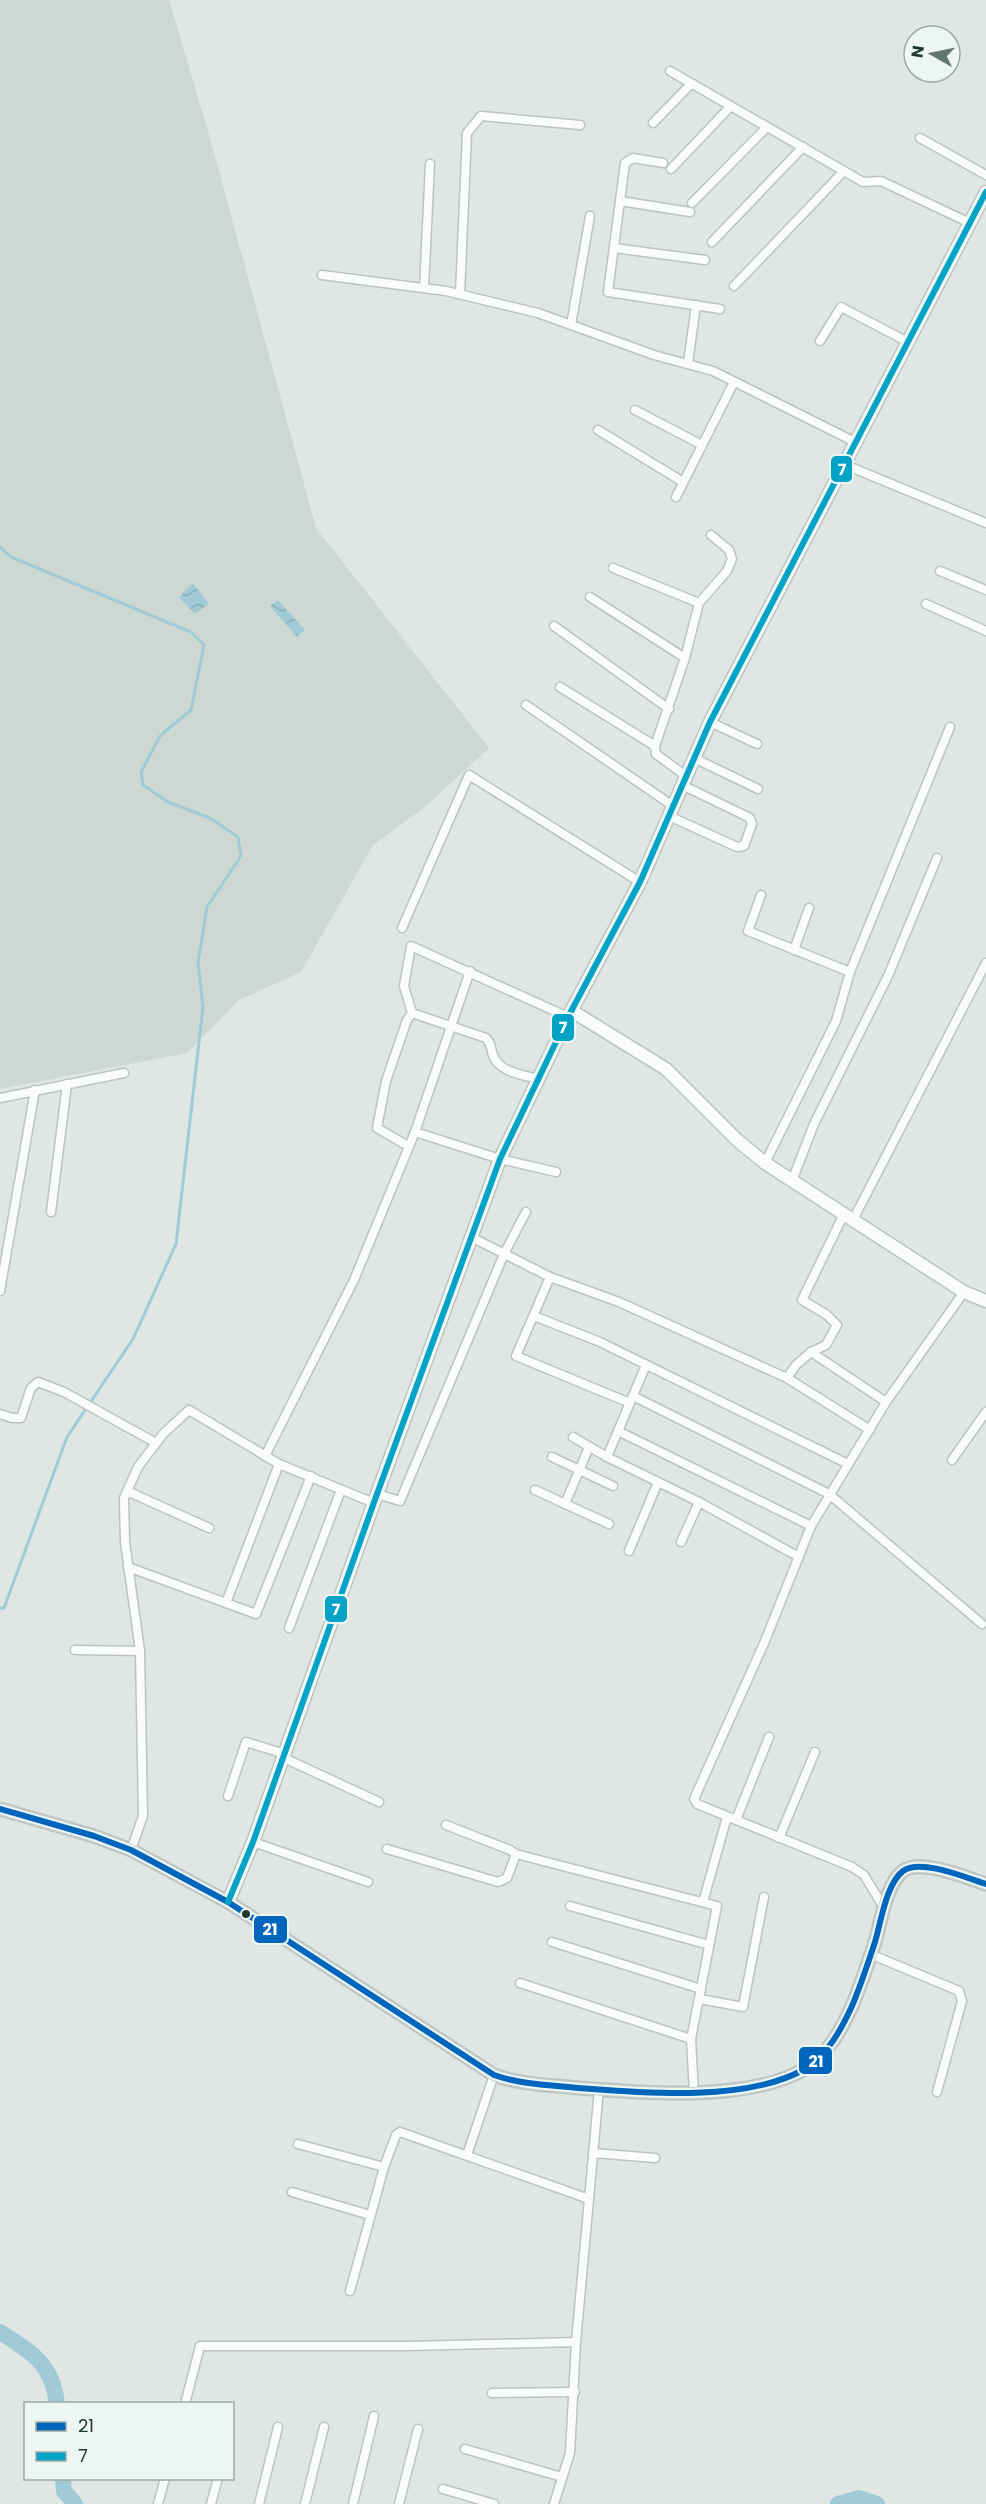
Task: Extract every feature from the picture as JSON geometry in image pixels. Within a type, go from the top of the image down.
[{"type":"main road","points":[[0,1809],[94,1836],[131,1850],[228,1902],[494,2075],[517,2082],[599,2089],[670,2094],[724,2091],[768,2083],[803,2070],[819,2058],[838,2033],[852,2005],[888,1895],[902,1871],[911,1867],[944,1870],[986,1884]]},
{"type":"street","points":[[670,71],[864,182],[881,181],[970,223]]},
{"type":"street","points":[[652,123],[691,84]]},
{"type":"street","points":[[671,169],[731,106]]},
{"type":"street","points":[[460,294],[467,133],[482,116],[580,125]]},
{"type":"street","points":[[620,201],[691,207],[767,127]]},
{"type":"street","points":[[920,138],[986,175]]},
{"type":"street","points":[[712,242],[802,147]]},
{"type":"street","points":[[663,163],[633,158],[626,161],[609,292],[720,309]]},
{"type":"street","points":[[424,288],[430,164]]},
{"type":"street","points":[[734,286],[844,171]]},
{"type":"street","points":[[228,1902],[285,1756],[376,1498],[501,1160],[570,1014],[640,882],[710,722],[986,192]]},
{"type":"street","points":[[571,325],[590,216]]},
{"type":"street","points":[[614,248],[705,260]]},
{"type":"street","points":[[322,274],[460,294],[538,313],[654,355],[713,371],[855,442]]},
{"type":"street","points":[[688,363],[696,305]]},
{"type":"street","points":[[820,341],[842,307],[908,342]]},
{"type":"street","points":[[676,497],[734,382]]},
{"type":"street","points":[[635,410],[702,445]]},
{"type":"street","points":[[598,430],[683,482]]},
{"type":"street","points":[[843,465],[986,522]]},
{"type":"street","points":[[526,705],[671,811],[737,847],[744,846],[752,824],[750,818],[684,781],[657,754],[655,746],[685,658],[699,603],[727,571],[732,559],[729,550],[711,535]]},
{"type":"street","points":[[614,568],[699,603]]},
{"type":"street","points":[[940,571],[986,591]]},
{"type":"street","points":[[590,597],[685,658]]},
{"type":"street","points":[[927,604],[986,630]]},
{"type":"street","points":[[554,626],[669,709]]},
{"type":"street","points":[[560,687],[655,746]]},
{"type":"street","points":[[710,722],[757,744]]},
{"type":"street","points":[[765,1163],[836,1022],[850,972],[950,727]]},
{"type":"street","points":[[694,758],[758,789]]},
{"type":"street","points":[[402,928],[469,775],[640,882]]},
{"type":"street","points":[[792,1181],[814,1124],[888,976],[937,858]]},
{"type":"street","points":[[761,895],[748,931],[850,972]]},
{"type":"street","points":[[794,950],[809,908]]},
{"type":"street","points":[[412,1013],[404,986],[411,946],[570,1014],[666,1069],[737,1140],[765,1163],[964,1292],[986,1301]]},
{"type":"street","points":[[787,1378],[796,1365],[811,1352],[826,1345],[837,1325],[827,1315],[802,1300],[986,963]]},
{"type":"street","points":[[265,1456],[354,1280],[415,1132],[470,971]]},
{"type":"street","points":[[412,1013],[486,1038],[492,1044],[493,1056],[498,1064],[509,1071],[538,1079]]},
{"type":"street","points":[[408,1146],[377,1128],[386,1081],[407,1020],[412,1013]]},
{"type":"street","points":[[0,1098],[124,1072]]},
{"type":"street","points":[[51,1212],[67,1084]]},
{"type":"street","points":[[0,1291],[35,1090]]},
{"type":"street","points":[[415,1132],[501,1160],[556,1172]]},
{"type":"street","points":[[131,1850],[143,1816],[140,1651],[125,1542],[124,1498],[138,1467],[156,1443],[189,1410],[279,1464],[341,1490],[400,1501],[504,1254],[526,1212]]},
{"type":"street","points":[[471,1237],[550,1277],[619,1302],[787,1378],[870,1430]]},
{"type":"street","points":[[550,1277],[516,1356],[632,1399],[829,1494],[982,1624]]},
{"type":"street","points":[[884,1908],[864,1875],[852,1867],[697,1804],[694,1799],[765,1641],[811,1526],[886,1402],[964,1292]]},
{"type":"street","points":[[534,1316],[600,1342],[848,1464]]},
{"type":"street","points":[[811,1352],[886,1402]]},
{"type":"street","points":[[607,1457],[646,1365]]},
{"type":"street","points":[[0,1414],[21,1418],[32,1388],[38,1382],[83,1402],[156,1443]]},
{"type":"street","points":[[952,1460],[986,1412]]},
{"type":"street","points":[[618,1431],[811,1526]]},
{"type":"street","points":[[573,1437],[799,1557]]},
{"type":"street","points":[[565,1504],[589,1447]]},
{"type":"street","points":[[552,1457],[613,1486]]},
{"type":"street","points":[[226,1603],[279,1464]]},
{"type":"street","points":[[128,1568],[256,1614],[311,1476]]},
{"type":"street","points":[[629,1551],[658,1482]]},
{"type":"street","points":[[289,1628],[341,1490]]},
{"type":"street","points":[[535,1490],[609,1524]]},
{"type":"street","points":[[127,1491],[209,1528]]},
{"type":"street","points":[[681,1542],[699,1502]]},
{"type":"street","points":[[75,1650],[140,1651]]},
{"type":"street","points":[[703,1902],[731,1818],[769,1737]]},
{"type":"street","points":[[228,1796],[246,1742],[285,1756],[378,1802]]},
{"type":"street","points":[[779,1838],[815,1752]]},
{"type":"street","points":[[446,1825],[516,1854],[717,1906],[691,2039],[694,2093]]},
{"type":"street","points":[[253,1842],[368,1882]]},
{"type":"street","points":[[387,1849],[498,1882],[507,1878],[516,1854]]},
{"type":"street","points":[[699,1999],[743,2007],[764,1897]]},
{"type":"street","points":[[570,1906],[709,1945]]},
{"type":"street","points":[[552,1942],[701,1989]]},
{"type":"street","points":[[870,1954],[962,1994],[937,2092]]},
{"type":"street","points":[[520,1983],[691,2039]]},
{"type":"street","points":[[466,2155],[494,2075]]},
{"type":"street","points":[[554,2504],[570,2453],[576,2342],[599,2089]]},
{"type":"street","points":[[350,2291],[384,2167],[396,2135],[400,2132],[589,2199]]},
{"type":"street","points":[[298,2144],[384,2167]]},
{"type":"street","points":[[593,2153],[655,2158]]},
{"type":"street","points":[[292,2192],[370,2215]]},
{"type":"street","points":[[185,2402],[200,2346],[409,2346],[576,2342]]},
{"type":"street","points":[[492,2393],[575,2392]]},
{"type":"street","points":[[353,2504],[374,2416]]},
{"type":"street","points":[[259,2504],[278,2427]]},
{"type":"street","points":[[305,2504],[324,2427]]},
{"type":"street","points":[[399,2504],[417,2429]]},
{"type":"street","points":[[465,2449],[562,2477]]},
{"type":"street","points":[[158,2504],[164,2480]]},
{"type":"street","points":[[211,2504],[217,2480]]},
{"type":"street","points":[[443,2490],[494,2504]]},
{"type":"shaded area","points":[[0,0],[169,0],[210,138],[316,528],[489,748],[424,808],[373,845],[301,972],[239,1000],[187,1053],[0,1089]]},
{"type":"water","points":[[193,583],[209,604],[195,614],[179,597]]},
{"type":"water","points":[[278,600],[305,630],[297,637],[270,606]]},
{"type":"waterway","points":[[0,547],[11,557],[191,632],[204,645],[191,710],[160,736],[141,772],[143,785],[168,802],[210,818],[238,837],[241,856],[207,907],[198,963],[203,1007],[176,1244],[133,1339],[67,1437],[4,1608],[0,1608]]},
{"type":"waterway","points":[[0,2332],[39,2360],[51,2379],[57,2402]]},
{"type":"waterway","points":[[63,2480],[64,2491],[75,2504]]},
{"type":"waterway","points":[[838,2504],[859,2498],[877,2504]]},
{"type":"transit line","name":"7","points":[[228,1902],[253,1842],[500,1159],[568,1017],[640,882],[710,722],[986,192]]},
{"type":"transit line","name":"21","points":[[0,1809],[94,1836],[131,1850],[228,1902],[494,2075],[526,2083],[605,2090],[663,2093],[724,2091],[753,2087],[803,2070],[826,2050],[848,2015],[870,1958],[888,1894],[897,1877],[903,1871],[920,1867],[956,1874],[986,1884]]}]
